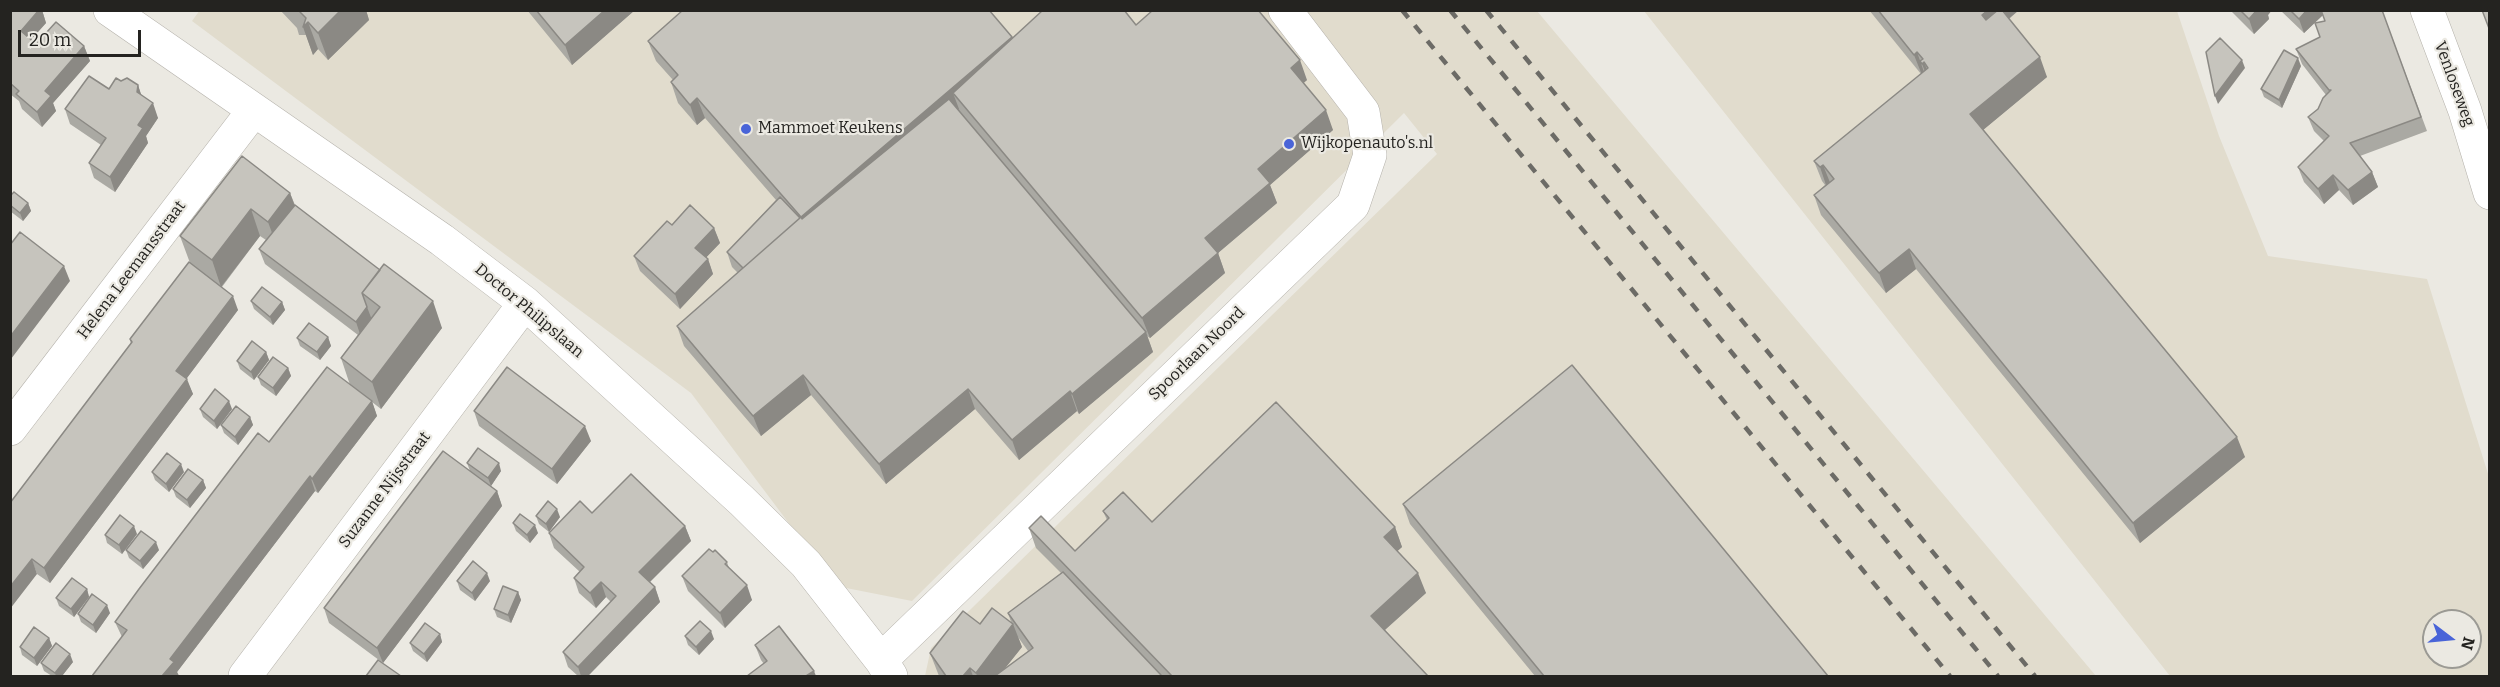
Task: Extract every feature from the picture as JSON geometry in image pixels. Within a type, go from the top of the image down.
[{"type":"street","name":"Doctor Philipslaan","points":[[110,10],[442,240],[525,303],[741,501],[806,564],[886,668]]},
{"type":"street","name":"Spoorlaan Noord","points":[[886,668],[1353,205],[1370,155],[1363,112],[1285,10]]},
{"type":"street","name":"Venloseweg","points":[[2427,10],[2465,111],[2490,193]]},
{"type":"street","name":"Helena Leemansstraat","points":[[10,429],[254,110]]},
{"type":"street","name":"Suzanne Nijsstraat","points":[[245,676],[525,303]]},
{"type":"shaded area","points":[[200,10],[1537,11],[2096,676],[925,676],[931,648],[1437,154],[1404,113],[912,601],[836,586],[691,393],[192,21]]},
{"type":"shaded area","points":[[1644,11],[2177,11],[2219,136],[2268,256],[2427,279],[2489,477],[2489,676],[2170,676]]},
{"type":"building","points":[[10,10],[39,10],[21,31],[36,44],[56,22],[84,46],[45,91],[51,96],[37,112],[16,94],[19,91],[10,83]]},
{"type":"building","points":[[298,10],[341,10],[318,33],[308,22],[303,27],[306,18]]},
{"type":"building","points":[[536,10],[605,10],[565,45]]},
{"type":"building","points":[[683,10],[989,10],[1012,37],[801,217],[697,98],[690,105],[671,82],[678,75],[648,41]]},
{"type":"building","points":[[1043,10],[1124,10],[1136,25],[1153,10],[1258,10],[1300,60],[1291,68],[1326,110],[1258,169],[1270,183],[1205,238],[1218,253],[1142,318],[953,93]]},
{"type":"building","points":[[1878,10],[1988,10],[1982,15],[1986,20],[1998,10],[2002,10],[2040,57],[1970,114],[2237,437],[2133,523],[1909,249],[1879,273],[1814,195],[1834,179],[1823,165],[1820,167],[1814,161],[1928,68],[1924,62],[1922,64],[1920,61],[1923,59],[1917,52],[1914,55]]},
{"type":"building","points":[[2240,10],[2257,10],[2249,19]]},
{"type":"building","points":[[2290,10],[2307,10],[2299,19]]},
{"type":"building","points":[[2321,10],[2382,10],[2421,117],[2350,143],[2372,172],[2348,190],[2333,175],[2318,189],[2298,167],[2329,136],[2308,117],[2318,109],[2323,98],[2331,90],[2296,49],[2320,37],[2315,23],[2325,21]]},
{"type":"building","points":[[2482,10],[2490,10],[2490,31]]},
{"type":"building","points":[[2220,38],[2242,60],[2215,96],[2206,52]]},
{"type":"building","points":[[2284,50],[2298,58],[2279,100],[2261,89]]},
{"type":"building","points":[[89,76],[109,89],[116,78],[121,81],[127,78],[138,85],[137,92],[153,103],[138,125],[143,128],[110,177],[89,163],[106,138],[65,109]]},
{"type":"building","points":[[949,99],[1146,332],[1072,394],[1070,391],[1012,440],[968,389],[879,464],[803,375],[753,416],[677,326],[801,217],[802,219]]},
{"type":"building","points":[[242,156],[290,193],[268,222],[251,209],[212,260],[180,236]]},
{"type":"building","points":[[14,192],[28,203],[20,213],[10,205],[10,196]]},
{"type":"building","points":[[780,197],[800,218],[743,268],[727,252]]},
{"type":"building","points":[[295,205],[380,270],[362,293],[367,307],[356,322],[259,249]]},
{"type":"building","points":[[690,205],[714,228],[695,248],[708,259],[675,294],[634,256],[667,221],[672,225]]},
{"type":"building","points":[[20,232],[64,266],[10,337],[10,245]]},
{"type":"building","points":[[189,262],[233,296],[176,371],[187,379],[44,568],[32,559],[10,587],[10,503],[132,342],[130,339]]},
{"type":"building","points":[[384,264],[433,301],[372,382],[341,358],[380,307],[362,293]]},
{"type":"building","points":[[262,287],[282,302],[270,317],[251,301]]},
{"type":"building","points":[[309,323],[328,337],[317,352],[297,338]]},
{"type":"building","points":[[252,341],[266,352],[251,372],[237,361]]},
{"type":"building","points":[[273,357],[288,368],[273,388],[258,377]]},
{"type":"building","points":[[1572,365],[1828,676],[1544,676],[1403,504]]},
{"type":"building","points":[[327,367],[372,401],[312,479],[310,476],[170,659],[174,662],[162,676],[92,676],[127,630],[115,622],[139,589],[258,433],[269,442]]},
{"type":"building","points":[[507,367],[585,426],[552,469],[474,411]]},
{"type":"building","points":[[215,389],[229,401],[214,421],[200,409]]},
{"type":"building","points":[[1276,402],[1395,527],[1384,537],[1418,573],[1371,616],[1428,676],[1172,676],[1029,528],[1041,516],[1075,551],[1109,518],[1103,511],[1123,492],[1152,522]]},
{"type":"building","points":[[236,406],[250,417],[235,437],[221,425]]},
{"type":"building","points":[[478,448],[499,463],[488,478],[467,463]]},
{"type":"building","points":[[443,451],[497,491],[377,648],[324,608]]},
{"type":"building","points":[[167,453],[181,464],[166,484],[152,472]]},
{"type":"building","points":[[188,469],[203,480],[187,500],[173,489]]},
{"type":"building","points":[[631,474],[685,526],[639,572],[655,587],[578,667],[563,652],[616,596],[601,582],[590,593],[574,578],[584,567],[549,533],[580,501],[592,513]]},
{"type":"building","points":[[548,501],[557,509],[546,524],[536,516]]},
{"type":"building","points":[[520,514],[535,525],[527,535],[513,523]]},
{"type":"building","points":[[120,515],[134,526],[119,545],[105,535]]},
{"type":"building","points":[[141,531],[156,542],[140,561],[126,550]]},
{"type":"building","points":[[709,549],[713,552],[715,550],[727,562],[725,564],[747,585],[720,613],[682,576]]},
{"type":"building","points":[[473,561],[487,573],[472,593],[457,581]]},
{"type":"building","points":[[1063,572],[1160,676],[995,676],[1033,648],[1008,613]]},
{"type":"building","points":[[72,578],[87,589],[71,609],[56,598]]},
{"type":"building","points":[[503,586],[518,592],[508,615],[494,609]]},
{"type":"building","points":[[92,594],[107,605],[93,625],[78,614]]},
{"type":"building","points":[[992,608],[1013,624],[976,673],[970,668],[963,676],[946,676],[930,653],[963,611],[980,624]]},
{"type":"building","points":[[700,621],[711,631],[696,647],[685,636]]},
{"type":"building","points":[[425,623],[440,634],[424,654],[410,643]]},
{"type":"building","points":[[779,626],[814,671],[806,676],[747,676],[767,661],[755,645]]},
{"type":"building","points":[[34,627],[49,638],[34,658],[20,647]]},
{"type":"building","points":[[56,643],[70,654],[55,673],[41,663]]},
{"type":"building","points":[[378,660],[401,676],[366,676]]},
{"type":"railway","points":[[1402,10],[1950,676]]},
{"type":"railway","points":[[1450,10],[1998,676]]},
{"type":"railway","points":[[1486,10],[2035,676]]},
{"type":"place","name":"Mammoet Keukens","points":[[746,129]]},
{"type":"place","name":"Wijkopenauto's.nl","points":[[1289,144]]}]
